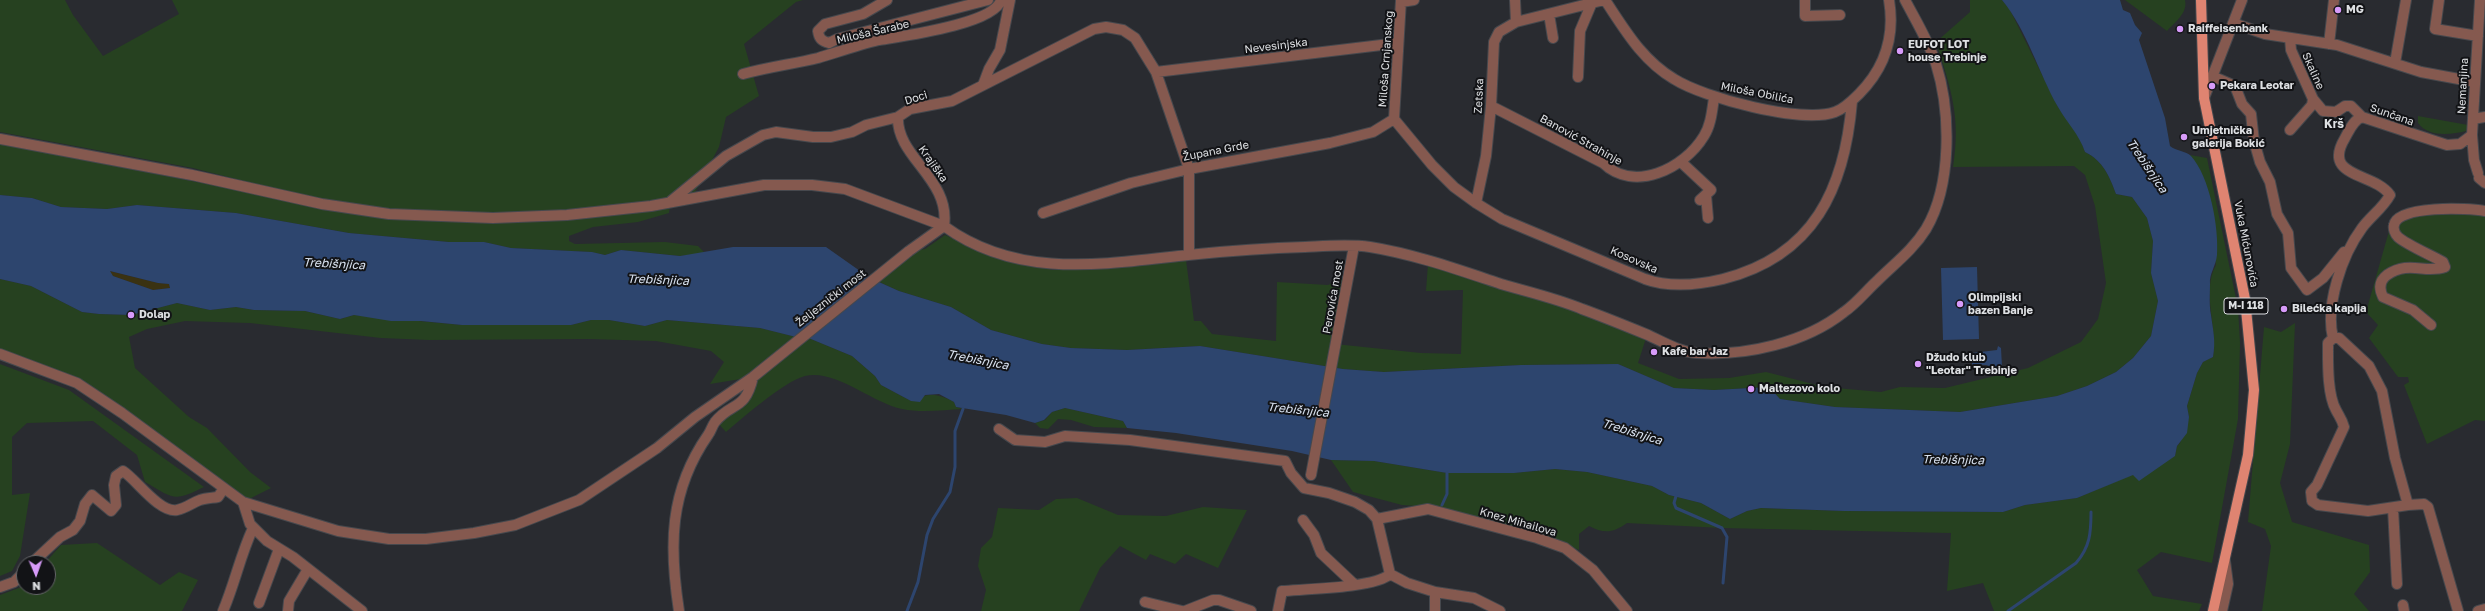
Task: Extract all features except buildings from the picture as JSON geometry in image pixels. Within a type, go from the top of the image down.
[{"type":"main road","name":"Vuka Mićunovića","points":[[2201,0],[2204,98],[2245,299],[2253,373],[2250,441],[2213,611]]},
{"type":"street","name":"Miloša Šarabe","points":[[887,0],[863,14],[825,24],[818,31],[819,37],[822,41],[829,43],[837,39],[988,0]]},
{"type":"street","name":"Miloša Šarabe","points":[[743,74],[811,59],[879,40],[932,32],[985,14],[995,9],[1000,0]]},
{"type":"street","points":[[983,85],[1000,50],[1010,0]]},
{"type":"street","points":[[1401,1],[1414,0]]},
{"type":"street","points":[[1515,0],[1516,22]]},
{"type":"street","name":"Zetska","points":[[1476,203],[1486,156],[1492,106],[1494,42],[1499,32],[1516,22],[1590,5],[1605,0]]},
{"type":"street","name":"Miloša Obilića","points":[[1605,0],[1636,48],[1680,83],[1714,98],[1780,112],[1817,115],[1836,112],[1852,101],[1874,79],[1884,60],[1890,37],[1891,13],[1889,0]]},
{"type":"street","points":[[1805,0],[1805,16],[1840,16]]},
{"type":"street","points":[[0,139],[214,179],[322,204],[389,214],[493,218],[567,215],[669,202],[764,185],[812,185],[845,190],[944,226],[974,244],[1029,262],[1066,266],[1267,248],[1369,247],[1431,262],[1558,299],[1669,345],[1694,353],[1757,349],[1804,336],[1843,314],[1913,247],[1927,227],[1940,189],[1946,161],[1947,130],[1944,94],[1936,64],[1926,39],[1905,0]]},
{"type":"street","points":[[2204,98],[2242,0]]},
{"type":"street","points":[[2329,44],[2334,0]]},
{"type":"street","points":[[2395,64],[2406,0]]},
{"type":"street","points":[[2439,0],[2435,29],[2478,36]]},
{"type":"street","name":"Nemanjina","points":[[2480,0],[2472,135],[2474,160],[2481,178]]},
{"type":"street","name":"Miloša Crnjanskog","points":[[1394,119],[1401,1]]},
{"type":"street","points":[[1578,77],[1580,31],[1590,5]]},
{"type":"street","points":[[1549,14],[1553,38]]},
{"type":"street","points":[[2233,23],[2251,30],[2329,44],[2421,72],[2475,82]]},
{"type":"street","name":"Doci","points":[[669,202],[726,156],[763,135],[776,132],[813,137],[831,137],[852,132],[866,125],[898,117],[910,109],[952,101],[1094,29],[1106,27],[1124,30],[1135,38],[1156,72],[1189,169],[1189,255]]},
{"type":"street","name":"Skaline","points":[[2290,38],[2291,50],[2313,99],[2312,105],[2290,130]]},
{"type":"street","name":"Nevesinjska","points":[[1156,72],[1398,43]]},
{"type":"street","points":[[2212,76],[2235,86],[2242,104],[2251,114],[2256,148],[2270,182],[2277,214],[2288,233],[2291,268],[2307,290],[2323,278],[2353,240]]},
{"type":"street","name":"Banović Strahinje","points":[[1492,106],[1602,163],[1616,174],[1629,177],[1653,176],[1681,162],[1704,136],[1710,124],[1714,98]]},
{"type":"street","points":[[2313,99],[2323,111],[2336,112],[2345,106],[2351,106],[2362,117]]},
{"type":"street","name":"Kosovska","points":[[1394,119],[1432,165],[1476,203],[1523,228],[1660,284],[1712,282],[1734,276],[1777,256],[1790,248],[1812,225],[1830,194],[1843,160],[1850,128],[1852,101]]},
{"type":"street","name":"Krajiška","points":[[898,117],[900,138],[922,166],[939,193],[944,209],[944,226]]},
{"type":"street","name":"Sunčana","points":[[2333,338],[2329,323],[2336,279],[2353,240],[2374,213],[2384,206],[2390,195],[2385,189],[2350,172],[2339,163],[2337,157],[2348,132],[2358,118],[2362,117],[2447,145],[2460,144],[2472,135]]},
{"type":"street","points":[[2473,119],[2485,117]]},
{"type":"street","name":"Župana Grde","points":[[1043,213],[1131,183],[1189,169],[1330,143],[1373,132],[1394,119]]},
{"type":"street","points":[[1681,162],[1711,190],[1703,198],[1708,218]]},
{"type":"street","points":[[2431,325],[2413,310],[2382,297],[2380,284],[2383,278],[2400,268],[2445,267],[2443,262],[2397,236],[2393,228],[2395,219],[2401,215],[2411,212],[2456,209],[2485,211]]},
{"type":"street","name":"Željeznički most","points":[[0,354],[76,383],[122,413],[243,502],[338,531],[389,539],[426,539],[474,533],[515,524],[579,500],[657,448],[695,417],[753,377],[768,363],[909,251],[944,226]]},
{"type":"street","name":"Perovića most","points":[[1311,475],[1354,246]]},
{"type":"street","points":[[2408,505],[2395,458],[2382,391],[2369,366],[2339,338],[2333,338],[2328,343],[2329,375],[2336,410],[2342,418],[2344,427],[2317,485],[2311,492],[2310,497],[2318,505],[2368,511],[2408,505],[2424,504],[2428,507],[2458,611]]},
{"type":"street","points":[[679,611],[674,580],[672,540],[681,489],[696,452],[716,421],[742,402],[750,391],[753,377]]},
{"type":"street","points":[[999,430],[1015,440],[1045,442],[1065,436],[1130,440],[1285,461],[1291,473],[1304,488],[1330,493],[1355,502],[1369,510],[1378,519],[1390,574],[1407,583],[1435,592],[1474,598],[1500,611]]},
{"type":"street","points":[[41,555],[60,537],[72,530],[80,521],[85,504],[92,495],[111,511],[116,505],[114,485],[116,476],[123,471],[132,477],[140,489],[174,510],[186,508],[199,500],[218,497],[224,488]]},
{"type":"street","points":[[243,502],[250,524],[267,541],[308,569],[362,611]]},
{"type":"street","points":[[2393,508],[2397,584]]},
{"type":"street","name":"Knez Mihailova","points":[[1378,519],[1428,509],[1565,548],[1593,570],[1627,611]]},
{"type":"street","points":[[1303,520],[1314,535],[1322,553],[1355,585]]},
{"type":"street","points":[[223,611],[231,592],[240,556],[254,528]]},
{"type":"street","points":[[259,603],[279,549]]},
{"type":"street","points":[[2222,611],[2228,584],[2225,561]]},
{"type":"street","points":[[288,611],[289,601],[308,569]]},
{"type":"street","points":[[1278,611],[1282,591],[1355,585],[1386,579],[1390,574]]},
{"type":"street","points":[[0,587],[16,580]]},
{"type":"street","points":[[1435,592],[1435,611]]},
{"type":"street","points":[[1146,602],[1184,611],[1219,600],[1251,611]]},
{"type":"street","points":[[2478,611],[2485,609]]},
{"type":"green space","points":[[0,0],[65,0],[73,15],[103,56],[179,14],[172,0],[803,0],[796,2],[744,44],[759,96],[726,117],[719,147],[694,194],[615,207],[494,215],[389,211],[322,201],[193,168],[0,132]]},
{"type":"green space","points":[[1970,0],[2002,0],[2010,10],[2058,107],[2079,136],[2085,152],[2101,164],[2105,169],[2116,194],[2132,197],[2147,218],[2153,241],[2151,273],[2158,301],[2151,336],[2133,358],[2116,372],[2087,386],[2057,396],[1960,412],[1835,407],[1780,399],[1769,387],[1714,390],[1674,388],[1618,364],[1521,365],[1384,372],[1343,369],[1200,346],[1127,350],[1071,348],[1042,344],[991,330],[951,307],[899,291],[877,281],[919,250],[925,249],[945,235],[990,255],[1052,270],[1186,260],[1194,321],[1201,321],[1212,334],[1276,341],[1277,282],[1328,285],[1346,277],[1335,344],[1421,353],[1461,354],[1463,290],[1426,291],[1428,264],[1558,299],[1647,335],[1638,363],[1679,379],[1729,378],[1766,372],[1825,387],[1881,392],[1900,387],[1945,388],[2028,368],[2081,342],[2098,319],[2106,283],[2095,206],[2085,175],[2074,166],[1953,167],[1956,133],[1953,103],[1936,42],[1970,12]]},
{"type":"green space","points":[[2125,0],[2185,0],[2185,9],[2167,31]]},
{"type":"green space","points":[[2418,116],[2468,125],[2466,131],[2446,134],[2433,133],[2422,128],[2418,123]]},
{"type":"green space","points":[[0,144],[238,190],[457,220],[670,205],[669,213],[638,222],[593,227],[569,236],[569,241],[575,244],[665,242],[698,246],[705,253],[680,256],[621,250],[605,255],[591,252],[511,248],[484,242],[449,242],[349,233],[236,213],[137,205],[107,209],[61,207],[32,198],[0,195]]},
{"type":"green space","points":[[2190,155],[2207,158],[2238,308],[2240,343],[2238,419],[2212,563],[2161,552],[2137,570],[2153,596],[2202,604],[2199,611],[1994,611],[1983,583],[1947,591],[1951,533],[1722,528],[1627,523],[1617,529],[1608,531],[1594,529],[1589,526],[1579,534],[1579,550],[1551,538],[1432,507],[1402,505],[1353,492],[1331,460],[1374,461],[1447,473],[1514,473],[1555,469],[1587,472],[1652,486],[1669,495],[1701,503],[1730,519],[1747,511],[1761,508],[1844,511],[2003,512],[2025,505],[2077,498],[2175,456],[2177,446],[2180,443],[2189,417],[2187,406],[2197,373],[2203,362],[2213,357],[2214,346],[2210,286],[2216,265],[2199,168]]},
{"type":"green space","points":[[2436,212],[2485,213],[2485,421],[2475,420],[2427,444],[2404,385],[2409,382],[2408,377],[2398,377],[2369,338],[2378,325],[2366,312],[2393,217]]},
{"type":"green space","points":[[0,279],[31,286],[82,312],[99,314],[131,315],[177,303],[210,310],[236,307],[254,310],[305,311],[340,319],[354,315],[462,325],[571,325],[591,320],[609,320],[645,326],[667,320],[760,328],[796,337],[806,337],[852,356],[875,376],[881,385],[911,401],[928,395],[933,395],[954,402],[956,407],[963,409],[925,411],[902,409],[890,406],[829,377],[817,375],[805,376],[775,392],[726,432],[716,421],[742,402],[753,377],[710,384],[724,362],[711,351],[656,341],[589,339],[429,340],[381,338],[250,323],[185,321],[147,329],[129,337],[135,368],[189,417],[207,428],[250,472],[271,488],[243,502],[77,383],[0,354]]},
{"type":"green space","points":[[2295,323],[2290,444],[2280,483],[2292,522],[2369,545],[2370,572],[2354,594],[2369,611],[2262,611],[2271,546],[2265,529],[2248,522],[2264,327],[2281,332]]},
{"type":"green space","points":[[0,364],[69,390],[204,487],[186,495],[174,496],[162,492],[145,482],[137,455],[93,421],[27,423],[12,437],[12,495],[30,493],[20,555],[16,555],[16,564],[12,571],[0,576]]},
{"type":"green space","points":[[1065,408],[1123,421],[1127,428],[1094,427],[1071,420],[1058,419],[1048,429],[1040,428],[1035,423],[1045,420],[1052,412]]},
{"type":"green space","points":[[1077,498],[1118,515],[1166,516],[1203,507],[1247,510],[1218,568],[1186,554],[1175,564],[1150,554],[1146,560],[1120,546],[1100,568],[1079,611],[981,611],[986,590],[978,566],[981,548],[992,537],[998,508],[1039,510],[1056,499]]},
{"type":"green space","points":[[97,543],[160,585],[179,572],[198,580],[182,611],[0,611],[0,595],[16,589],[16,595],[56,595],[56,555],[52,555],[61,545]]},
{"type":"sand","points":[[109,271],[158,283],[169,284],[170,288],[153,290],[113,276]]},
{"type":"water","name":"Trebišnjica","points":[[2002,0],[2120,0],[2123,10],[2130,13],[2135,25],[2142,33],[2139,40],[2165,118],[2170,146],[2191,156],[2198,165],[2208,189],[2215,217],[2217,255],[2210,280],[2210,307],[2214,341],[2213,357],[2203,362],[2197,373],[2187,406],[2189,417],[2187,433],[2177,446],[2175,456],[2139,481],[2133,475],[2077,498],[2025,505],[2003,512],[1844,511],[1761,508],[1747,511],[1730,519],[1701,503],[1669,495],[1652,486],[1587,472],[1555,469],[1514,473],[1447,473],[1374,461],[1331,460],[1292,451],[1176,433],[1127,428],[1123,421],[1065,408],[1052,412],[1044,420],[1035,423],[1006,415],[956,407],[954,402],[939,394],[925,395],[920,402],[911,401],[881,385],[875,376],[852,356],[806,337],[796,337],[760,328],[667,320],[645,326],[609,320],[591,320],[571,325],[462,325],[421,321],[391,321],[354,315],[340,319],[305,311],[254,310],[236,307],[210,310],[177,303],[131,315],[99,314],[82,312],[31,286],[0,279],[0,195],[32,198],[61,207],[107,209],[137,205],[236,213],[349,233],[449,242],[484,242],[511,248],[592,252],[605,255],[621,250],[680,256],[733,247],[826,247],[870,278],[899,291],[951,307],[991,330],[1042,344],[1071,348],[1127,350],[1200,346],[1343,369],[1384,372],[1521,365],[1618,364],[1674,388],[1714,390],[1769,387],[1780,399],[1835,407],[1960,412],[2057,396],[2087,386],[2116,372],[2133,358],[2151,336],[2158,301],[2151,273],[2153,241],[2147,218],[2132,197],[2116,194],[2105,169],[2101,164],[2085,152],[2080,140],[2061,113],[2026,39],[2011,12]],"holes":[[[110,271],[158,283],[169,284],[170,288],[153,290],[113,276]]]},
{"type":"water","name":"Olimpijski bazen Banje","points":[[1977,267],[1979,339],[1943,340],[1941,268]]},
{"type":"water","points":[[1998,346],[2001,348],[2002,367],[1999,369],[1986,365],[1972,365],[1972,353],[1997,350]]},
{"type":"waterway","points":[[907,611],[918,582],[927,535],[933,519],[950,492],[955,467],[955,431],[963,409]]},
{"type":"waterway","points":[[1442,505],[1447,494],[1447,473]]},
{"type":"waterway","points":[[1676,496],[1674,503],[1676,508],[1722,528],[1727,537],[1723,583]]},
{"type":"waterway","points":[[2008,611],[2076,563],[2081,557],[2089,539],[2091,512]]},
{"type":"place","name":"MG","points":[[2338,10]]},
{"type":"place","name":"Raiffeisenbank","points":[[2180,29]]},
{"type":"place","name":"EUFOT LOT house Trebinje","points":[[1900,51]]},
{"type":"place","name":"Pekara Leotar","points":[[2212,86]]},
{"type":"place","name":"Umjetnička galerija Bokić","points":[[2184,137]]},
{"type":"place","name":"Olimpijski bazen Banje","points":[[1960,304]]},
{"type":"place","name":"Bilećka kapija","points":[[2284,309]]},
{"type":"place","name":"Dolap","points":[[131,315]]},
{"type":"place","name":"Kafe bar Jaz","points":[[1654,352]]},
{"type":"place","name":"Džudo klub \"Leotar\" Trebinje","points":[[1918,364]]},
{"type":"place","name":"Maltezovo kolo","points":[[1751,389]]},
{"type":"district","name":"Krš","points":[[2334,124]]}]
